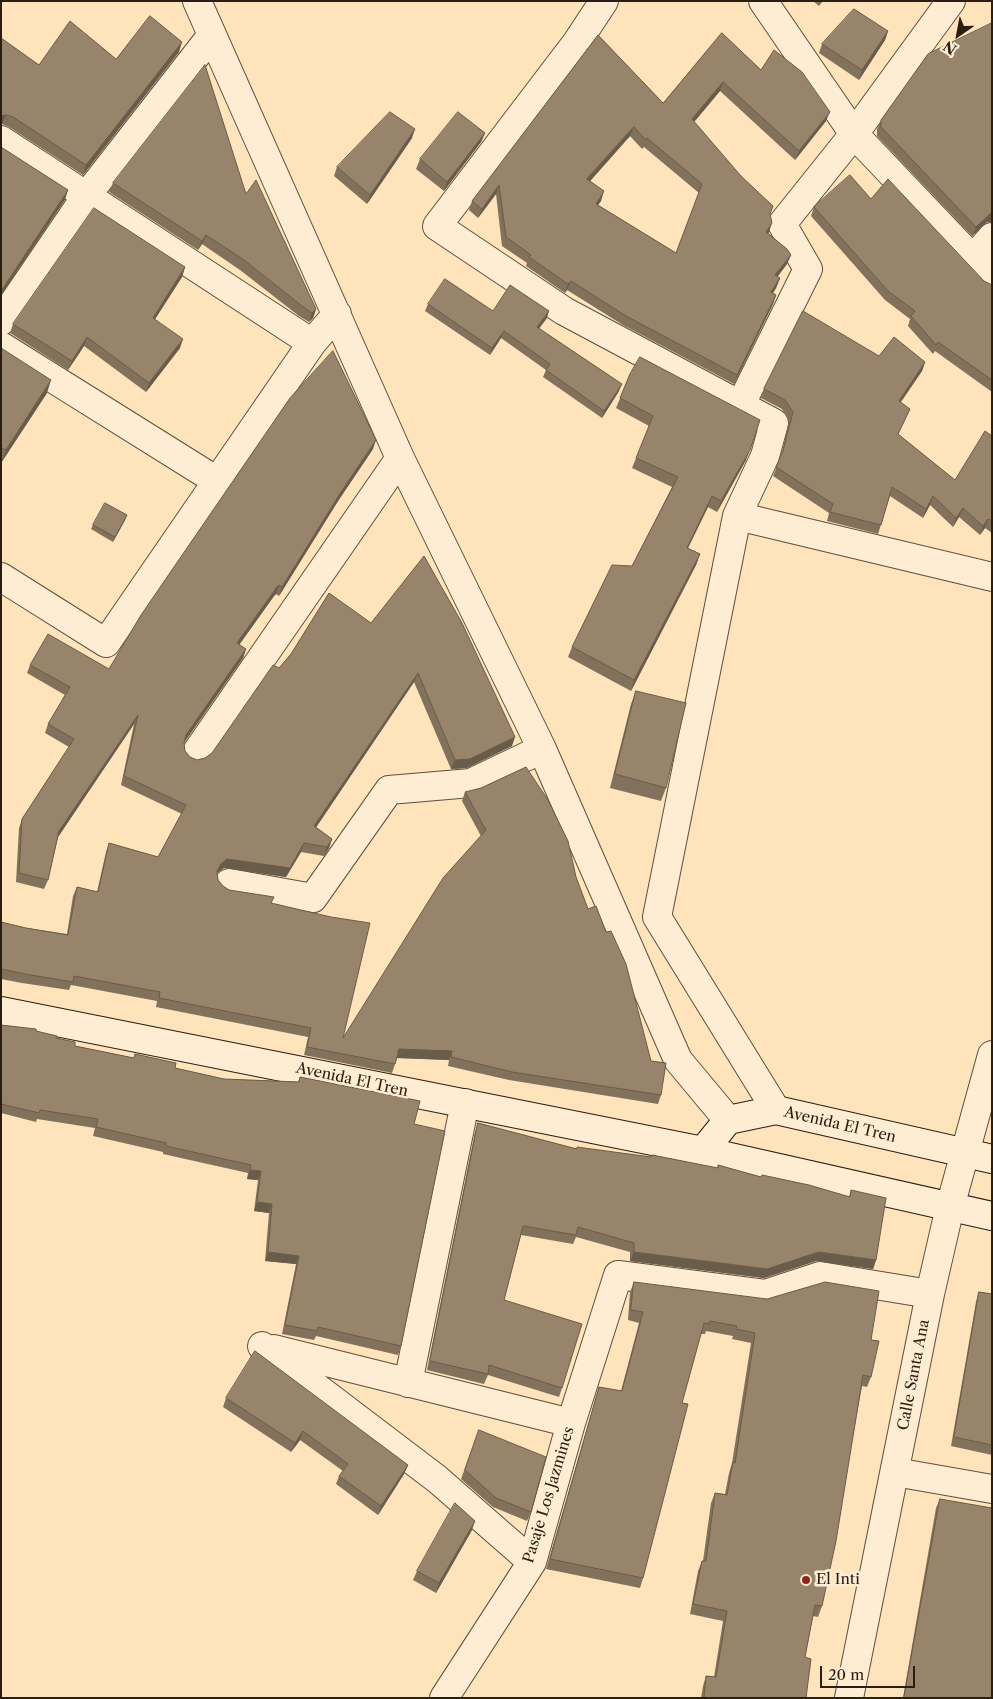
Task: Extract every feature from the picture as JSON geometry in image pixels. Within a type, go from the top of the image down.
[{"type":"street","points":[[197,1],[338,314],[400,458],[542,749],[678,1060],[728,1120],[703,1151]]},
{"type":"street","points":[[604,1],[577,42],[437,226],[564,311],[774,423],[765,456],[736,516],[657,917],[776,1110]]},
{"type":"street","points":[[763,1],[854,134],[983,269]]},
{"type":"street","points":[[740,406],[808,269],[782,224],[854,134],[951,1]]},
{"type":"street","points":[[1,321],[87,195],[212,35]]},
{"type":"street","points":[[1,140],[312,343]]},
{"type":"street","points":[[983,269],[992,237]]},
{"type":"street","points":[[1,577],[106,643],[312,343],[338,314]]},
{"type":"street","points":[[1,346],[217,481]]},
{"type":"street","points":[[196,753],[400,458]]},
{"type":"street","points":[[736,516],[992,577]]},
{"type":"street","points":[[229,883],[313,898],[389,790],[471,783],[542,749]]},
{"type":"street","name":"Avenida El Tren","points":[[1,1011],[703,1151],[992,1216]]},
{"type":"street","name":"Calle Santa Ana","points":[[849,1698],[930,1294],[950,1207],[992,1055]]},
{"type":"street","points":[[408,1383],[465,1103]]},
{"type":"street","name":"Avenida El Tren","points":[[728,1120],[776,1110],[965,1154],[992,1158]]},
{"type":"street","name":"Pasaje Los Jazmines","points":[[444,1698],[532,1562],[571,1423],[618,1275],[765,1294],[820,1276],[930,1294]]},
{"type":"street","points":[[532,1562],[437,1479],[262,1346],[571,1423]]},
{"type":"street","points":[[895,1472],[992,1489]]},
{"type":"building","points":[[854,9],[888,31],[862,70],[822,44]]},
{"type":"building","points":[[150,16],[182,42],[86,165],[13,117],[1,116],[1,38],[39,65],[70,21],[116,59]]},
{"type":"building","points":[[992,23],[992,213],[976,227],[881,127],[881,120],[928,54]]},
{"type":"building","points":[[722,33],[761,70],[774,50],[802,72],[830,112],[799,151],[723,82],[692,119],[741,176],[773,206],[770,214],[772,223],[766,232],[787,249],[791,255],[775,275],[780,278],[771,292],[776,295],[737,375],[626,316],[571,281],[568,284],[529,257],[531,255],[506,237],[499,185],[482,209],[472,201],[598,35],[663,103]],"holes":[[[634,127],[646,140],[647,138],[702,184],[676,253],[596,204],[604,191],[587,179]]]},
{"type":"building","points":[[205,65],[246,194],[256,180],[316,309],[312,313],[244,260],[206,235],[202,241],[113,183]]},
{"type":"building","points":[[390,112],[415,129],[370,195],[337,167]]},
{"type":"building","points":[[458,112],[485,133],[447,182],[420,159]]},
{"type":"building","points":[[1,147],[68,190],[1,291]]},
{"type":"building","points":[[850,175],[871,199],[888,179],[984,281],[992,285],[992,380],[938,342],[936,345],[911,316],[915,311],[888,291],[814,207]]},
{"type":"building","points":[[94,208],[185,267],[153,318],[183,339],[149,383],[87,337],[72,361],[13,324]]},
{"type":"building","points":[[445,279],[493,311],[510,285],[549,311],[537,327],[622,384],[604,411],[546,370],[550,364],[504,331],[492,348],[428,304]]},
{"type":"building","points":[[803,311],[879,356],[894,337],[925,362],[899,401],[910,409],[898,434],[955,480],[985,431],[992,436],[992,521],[988,519],[983,526],[963,508],[956,518],[933,496],[926,509],[892,487],[881,525],[830,512],[833,504],[776,467],[783,451],[793,412],[785,400],[764,389]]},
{"type":"building","points":[[1,348],[51,380],[6,450],[1,448]]},
{"type":"building","points":[[333,351],[376,440],[282,587],[279,585],[277,587],[237,643],[246,649],[186,735],[185,751],[190,757],[197,760],[205,758],[212,753],[273,665],[279,668],[291,654],[329,593],[371,623],[424,556],[462,623],[515,737],[470,759],[455,760],[418,673],[314,826],[332,839],[327,847],[304,843],[290,868],[227,859],[217,871],[218,880],[229,890],[274,897],[271,903],[331,917],[370,923],[343,1038],[443,878],[486,830],[465,792],[481,788],[526,767],[548,800],[568,841],[576,877],[588,909],[596,906],[606,932],[611,931],[626,964],[651,1061],[666,1063],[661,1095],[512,1072],[451,1057],[452,1051],[399,1049],[395,1064],[307,1047],[311,1028],[159,998],[160,992],[74,976],[73,982],[1,969],[1,922],[68,935],[77,887],[98,892],[109,843],[158,857],[186,805],[124,776],[138,715],[59,831],[48,880],[19,873],[22,819],[74,739],[48,724],[70,687],[30,665],[48,634],[109,669],[141,615],[290,398]]},
{"type":"building","points":[[640,357],[760,420],[750,450],[721,501],[712,496],[687,548],[700,554],[634,680],[572,647],[612,565],[632,566],[678,477],[636,458],[653,416],[620,398],[630,374]]},
{"type":"building","points":[[105,503],[127,515],[115,537],[93,525]]},
{"type":"building","points":[[636,691],[686,703],[666,788],[615,774]]},
{"type":"building","points":[[1,1025],[36,1029],[36,1031],[57,1036],[56,1038],[75,1042],[75,1046],[134,1058],[135,1054],[176,1063],[175,1068],[224,1079],[299,1082],[300,1077],[420,1101],[414,1124],[445,1131],[401,1346],[318,1327],[317,1331],[285,1325],[299,1256],[268,1252],[272,1204],[257,1202],[261,1171],[250,1170],[251,1165],[166,1146],[166,1143],[96,1127],[98,1119],[40,1110],[39,1113],[1,1104]]},
{"type":"building","points":[[478,1123],[577,1149],[577,1147],[651,1157],[652,1155],[718,1168],[718,1165],[761,1177],[762,1175],[809,1185],[850,1197],[851,1190],[886,1198],[876,1260],[819,1252],[767,1269],[634,1252],[634,1243],[578,1227],[576,1235],[523,1226],[504,1300],[582,1324],[562,1388],[489,1365],[488,1374],[430,1361]]},
{"type":"building","points":[[634,1282],[767,1299],[825,1282],[879,1291],[871,1340],[879,1341],[871,1377],[863,1375],[836,1541],[822,1606],[815,1605],[805,1657],[811,1659],[806,1698],[704,1698],[706,1676],[716,1677],[727,1611],[693,1604],[702,1561],[706,1561],[715,1493],[727,1495],[733,1462],[735,1463],[755,1333],[736,1329],[737,1326],[710,1321],[709,1324],[704,1323],[682,1403],[688,1404],[643,1578],[550,1559],[599,1387],[622,1391],[643,1312],[631,1310]]},
{"type":"building","points":[[979,1292],[992,1294],[992,1445],[954,1437]]},
{"type":"building","points":[[255,1351],[408,1465],[381,1506],[339,1476],[348,1464],[303,1431],[295,1443],[226,1398]]},
{"type":"building","points":[[479,1430],[546,1457],[531,1512],[496,1498],[465,1470]]},
{"type":"building","points":[[940,1499],[992,1508],[992,1698],[904,1698]]},
{"type":"building","points":[[455,1503],[475,1521],[439,1583],[417,1571]]},
{"type":"place","name":"El Inti","points":[[806,1580]]}]
